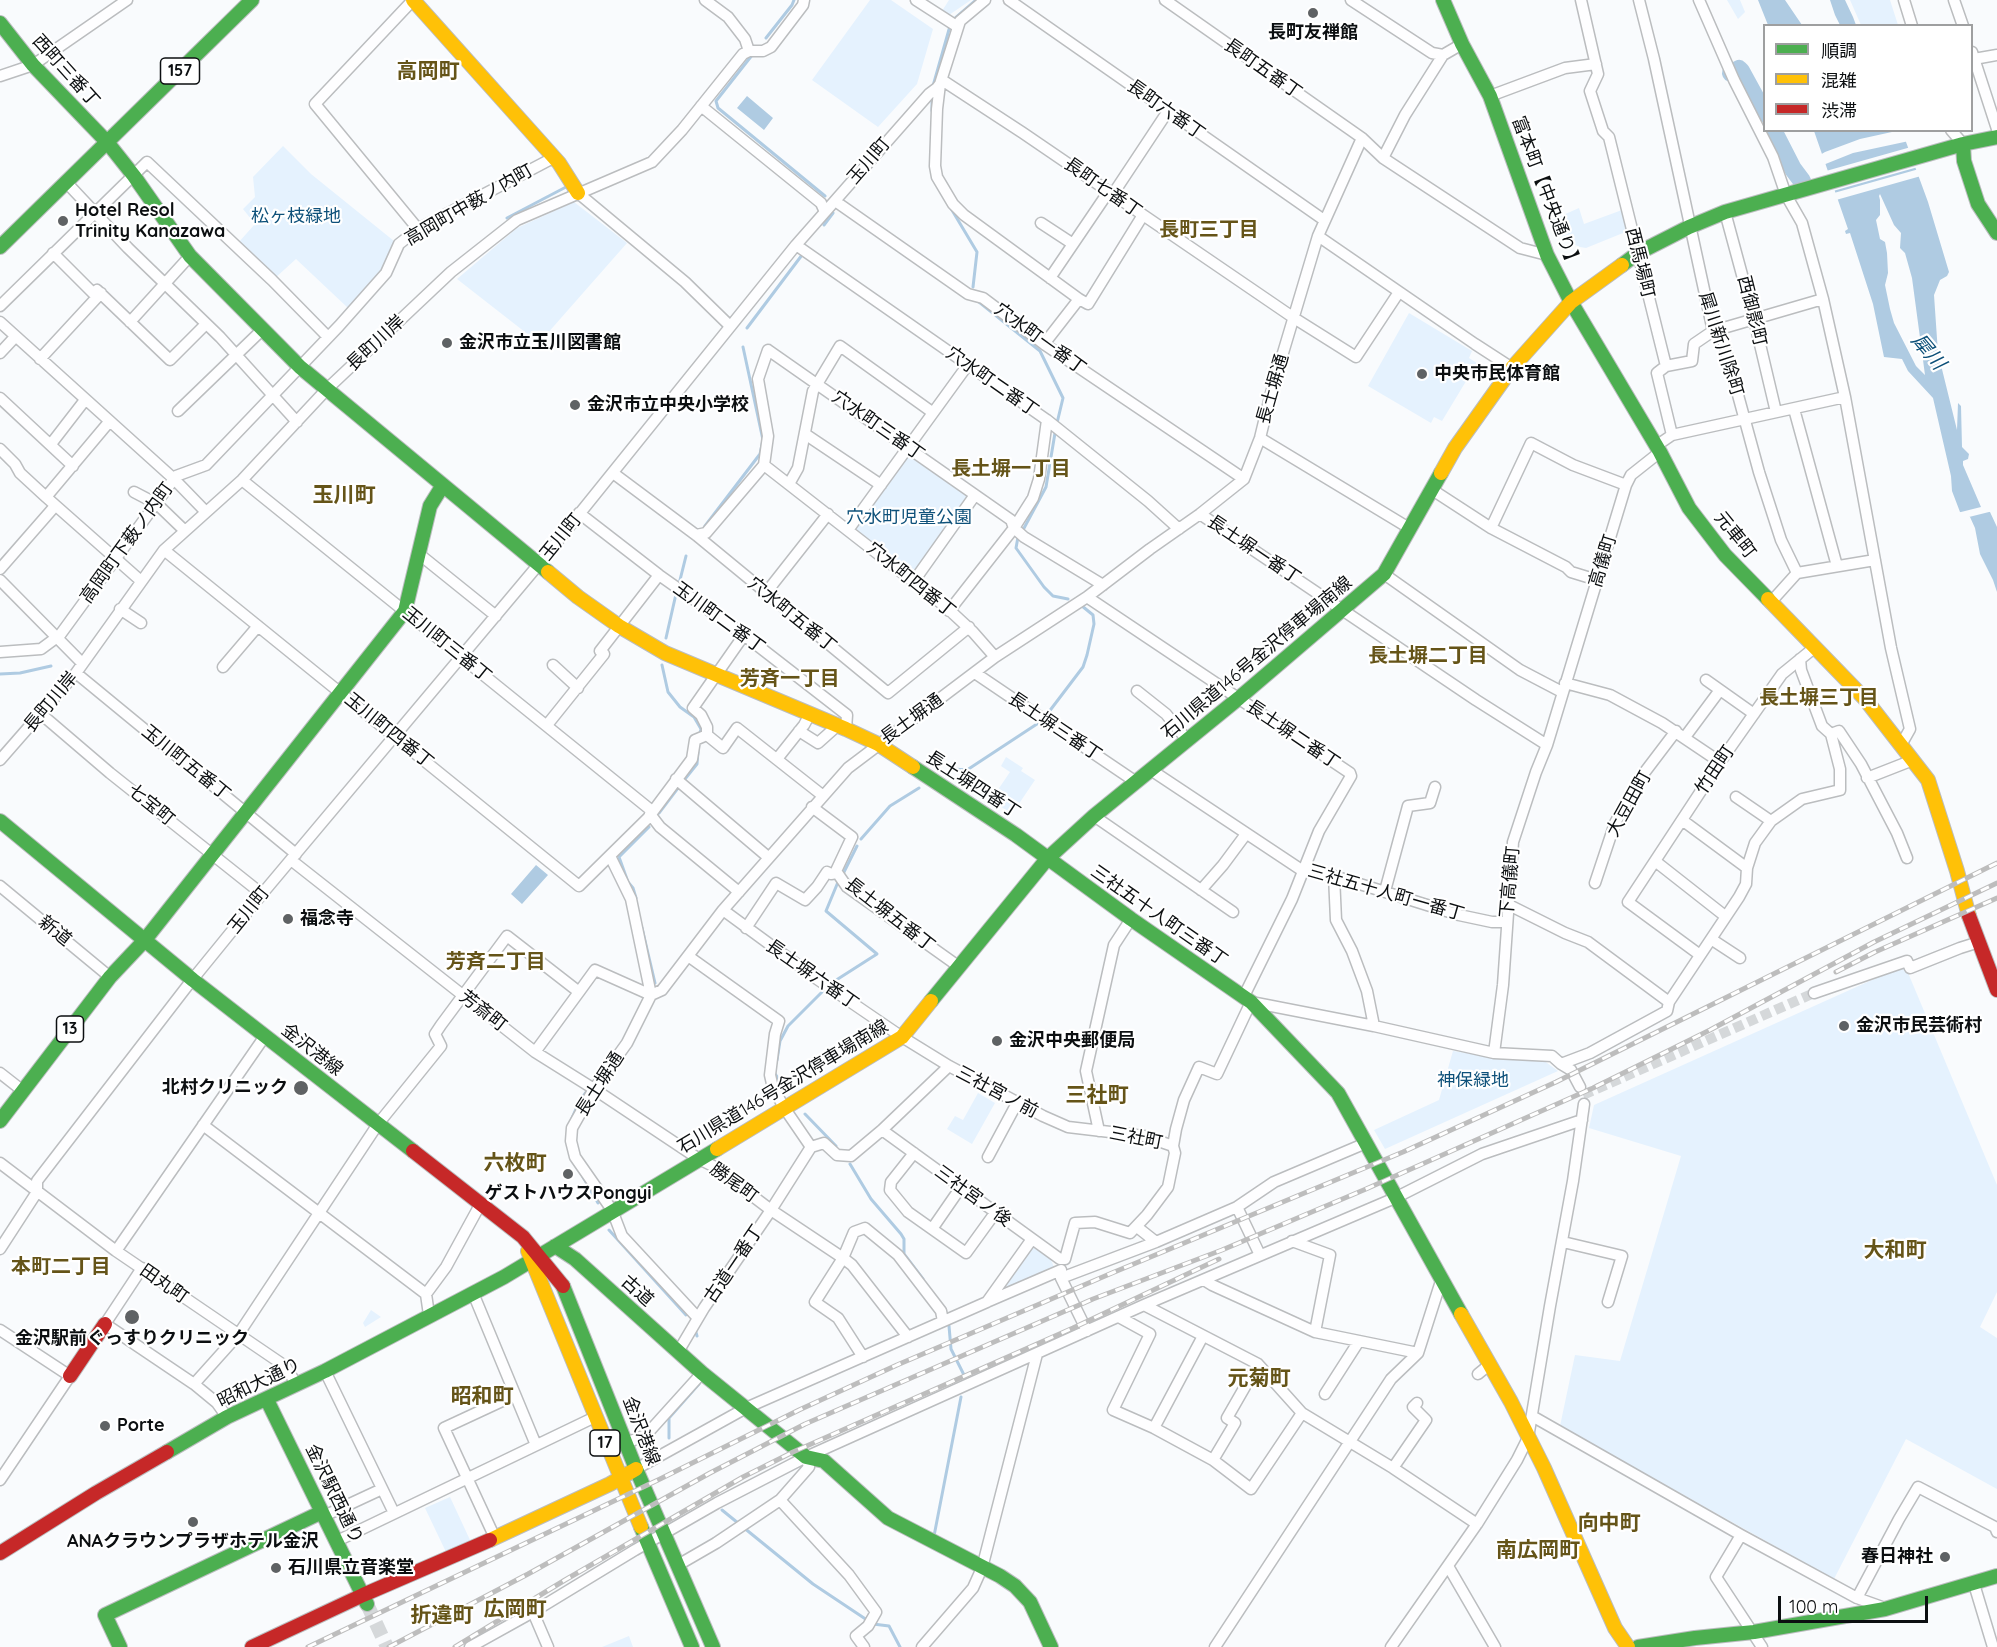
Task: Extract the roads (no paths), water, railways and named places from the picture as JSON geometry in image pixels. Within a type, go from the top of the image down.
[{"type":"main road","name":"157","points":[[0,247],[252,0]]},
{"type":"main road","points":[[413,0],[559,163],[578,193]]},
{"type":"main road","name":"富本町【中央通り】","points":[[1443,0],[1462,45],[1490,96],[1547,255],[1571,302]]},
{"type":"main road","name":"西町三番丁","points":[[0,23],[33,65],[107,142],[134,176],[190,256],[300,367],[443,485]]},
{"type":"main road","name":"石川県道146号金沢停車場南線","points":[[535,1258],[902,1037],[1047,860],[1094,816],[1239,698],[1384,574],[1455,448],[1512,368],[1571,302],[1638,253],[1689,226],[1725,212],[1963,144],[1997,137]]},
{"type":"main road","points":[[1963,144],[1964,161],[1978,204],[1992,217],[1997,233]]},
{"type":"main road","name":"元車町","points":[[1571,302],[1658,449],[1689,508],[1725,555],[1865,699],[1928,780],[1967,910],[1997,990]]},
{"type":"main road","points":[[0,821],[144,941],[405,611],[430,506],[443,485]]},
{"type":"main road","name":"長土塀四番丁","points":[[443,485],[578,597],[619,626],[665,653],[878,744],[1016,835],[1047,860]]},
{"type":"main road","name":"三社五十人町三番丁","points":[[1047,860],[1247,999],[1338,1093],[1442,1278],[1483,1369],[1511,1402],[1544,1468],[1615,1628],[1628,1647]]},
{"type":"main road","name":"13","points":[[0,1122],[110,976],[144,941]]},
{"type":"main road","name":"17","points":[[144,941],[193,980]]},
{"type":"main road","name":"金沢港線","points":[[193,980],[523,1237],[535,1258],[620,1479],[692,1647]]},
{"type":"main road","name":"古道","points":[[555,1246],[575,1259],[678,1352],[696,1374],[740,1404],[806,1457],[824,1461],[888,1518],[1015,1586],[1030,1602],[1048,1646]]},
{"type":"main road","name":"金沢港線","points":[[535,1258],[562,1286],[636,1469],[712,1647]]},
{"type":"main road","name":"昭和大通り","points":[[0,1552],[227,1417],[325,1371],[535,1258]]},
{"type":"main road","points":[[70,1376],[105,1324]]},
{"type":"main road","name":"金沢駅西通り","points":[[267,1400],[365,1600]]},
{"type":"main road","points":[[252,1647],[365,1600],[620,1479],[636,1469]]},
{"type":"main road","points":[[120,1647],[105,1615],[323,1514]]},
{"type":"main road","points":[[1638,1647],[1697,1642],[1886,1609],[1997,1576]]},
{"type":"street","points":[[0,76],[33,65],[127,0]]},
{"type":"street","points":[[413,0],[315,104],[418,229]]},
{"type":"street","points":[[705,0],[728,17],[746,39],[749,51]]},
{"type":"street","name":"長町川岸","points":[[0,760],[76,673],[164,550],[242,480],[327,389],[423,298],[486,243],[517,220],[651,162],[723,83],[743,54],[749,51],[763,51],[771,47],[803,5],[804,0]]},
{"type":"street","points":[[916,0],[958,27]]},
{"type":"street","points":[[985,0],[960,21],[935,88],[937,177],[953,204],[964,215],[1088,304],[1143,215]]},
{"type":"street","name":"長町六番丁","points":[[1009,0],[1324,220]]},
{"type":"street","name":"長町五番丁","points":[[1165,0],[1362,138],[1383,158],[1520,248],[1547,255]]},
{"type":"street","points":[[1351,0],[1431,53],[1443,55]]},
{"type":"street","name":"西馬場町","points":[[1581,0],[1597,69],[1590,92],[1603,131],[1609,137],[1666,366],[1657,373],[1672,435]]},
{"type":"street","name":"犀川新川除町","points":[[1639,0],[1663,98],[1689,226],[1716,330],[1781,540],[1797,573]]},
{"type":"street","points":[[1699,0],[1734,80],[1790,194],[1802,223],[1823,298],[1845,397],[1891,648],[1910,729],[1901,745]]},
{"type":"street","points":[[1904,0],[1911,24]]},
{"type":"street","points":[[1954,0],[1961,24]]},
{"type":"street","points":[[1383,158],[1443,55],[1462,45]]},
{"type":"street","points":[[1997,55],[1973,56],[1997,129]]},
{"type":"street","points":[[1490,96],[1565,68],[1597,69]]},
{"type":"street","name":"長町七番丁","points":[[935,88],[945,82],[1294,318],[1356,357],[1399,292]]},
{"type":"street","name":"玉川町","points":[[0,1249],[37,1192],[37,1181],[262,894],[539,564],[796,245],[935,88]]},
{"type":"street","points":[[701,106],[821,203],[825,212]]},
{"type":"street","points":[[1050,278],[1168,111]]},
{"type":"street","points":[[1953,132],[1963,144]]},
{"type":"street","name":"長土塀通","points":[[698,1318],[622,1236],[612,1210],[575,1157],[571,1141],[572,1128],[594,1089],[627,1043],[651,995],[662,990],[723,910],[848,768],[995,657],[1087,597],[1244,479],[1260,438],[1318,236],[1362,138]]},
{"type":"street","name":"高岡町中薮ノ内町","points":[[300,367],[386,273],[399,244],[418,229],[553,158]]},
{"type":"street","points":[[0,306],[147,162],[272,280],[328,337]]},
{"type":"street","points":[[66,182],[236,355],[297,422]]},
{"type":"street","points":[[578,193],[685,282],[730,326]]},
{"type":"street","name":"穴水町一番丁","points":[[835,201],[968,294],[983,298],[1044,344],[1244,479]]},
{"type":"street","name":"西御影町","points":[[1725,212],[1776,412]]},
{"type":"street","points":[[1041,223],[1073,244]]},
{"type":"street","points":[[1318,236],[1512,368]]},
{"type":"street","name":"穴水町二番丁","points":[[796,245],[1047,420],[1179,529]]},
{"type":"street","points":[[53,253],[93,293],[97,290],[170,360],[206,324]]},
{"type":"street","points":[[130,322],[190,256]]},
{"type":"street","points":[[40,359],[101,294]]},
{"type":"street","points":[[1666,366],[1692,361],[1694,344],[1716,330],[1823,298]]},
{"type":"street","points":[[1044,344],[1079,299]]},
{"type":"street","points":[[0,322],[174,479],[206,512]]},
{"type":"street","points":[[178,411],[263,329]]},
{"type":"street","points":[[0,354],[15,337]]},
{"type":"street","points":[[789,484],[798,468],[816,382],[840,346],[932,412]]},
{"type":"street","name":"穴水町三番丁","points":[[764,465],[768,436],[758,379],[768,350],[1011,520],[1014,528],[1024,537],[1103,585]]},
{"type":"street","points":[[848,530],[967,366]]},
{"type":"street","name":"高岡町下薮ノ内町","points":[[0,652],[41,649],[57,638],[176,476],[206,465],[300,367]]},
{"type":"street","points":[[1658,449],[1672,435],[1845,397]]},
{"type":"street","points":[[0,398],[74,466]]},
{"type":"street","points":[[51,444],[85,400]]},
{"type":"street","points":[[1794,409],[1837,566]]},
{"type":"street","points":[[950,611],[1014,528],[1033,498],[1047,420]]},
{"type":"street","points":[[46,497],[109,422]]},
{"type":"street","points":[[805,434],[881,485]]},
{"type":"street","points":[[1260,438],[1409,528]]},
{"type":"street","points":[[1491,528],[1530,442],[1573,465],[1626,485]]},
{"type":"street","name":"高儀町","points":[[1564,688],[1626,485],[1631,475],[1658,449]]},
{"type":"street","points":[[0,450],[15,464],[20,473],[55,506],[141,581]]},
{"type":"street","points":[[696,536],[706,533],[764,465]]},
{"type":"street","name":"穴水町四番丁","points":[[764,465],[914,581],[969,627],[995,657]]},
{"type":"street","name":"穴水町五番丁","points":[[613,473],[696,536],[888,693],[969,627]]},
{"type":"street","name":"玉川町三番丁","points":[[242,480],[547,725],[651,812],[660,827],[739,892]]},
{"type":"street","points":[[1431,489],[1491,528],[1566,567],[1571,572],[1597,580]]},
{"type":"street","points":[[134,492],[157,504],[185,531]]},
{"type":"street","points":[[914,581],[975,495]]},
{"type":"street","points":[[0,569],[55,506]]},
{"type":"street","name":"玉川町二番丁","points":[[579,513],[659,575],[744,635],[847,715],[841,727]]},
{"type":"street","points":[[765,594],[828,514]]},
{"type":"street","name":"長土塀一番丁","points":[[1200,514],[1476,700],[1547,745]]},
{"type":"street","name":"玉川町四番丁","points":[[164,550],[579,886],[610,856]]},
{"type":"street","points":[[419,555],[496,616]]},
{"type":"street","points":[[1770,603],[1797,573],[1875,560]]},
{"type":"street","points":[[1384,574],[1521,669],[1564,688],[1610,695],[1680,734],[1720,762]]},
{"type":"street","points":[[547,725],[604,654],[600,651],[659,575]]},
{"type":"street","points":[[0,580],[82,663]]},
{"type":"street","name":"長土塀二番丁","points":[[1087,597],[1350,772],[1351,776],[1319,831],[1304,868]]},
{"type":"street","points":[[120,609],[141,623]]},
{"type":"street","points":[[223,667],[258,626]]},
{"type":"street","points":[[703,737],[707,727],[701,715],[693,708],[744,635]]},
{"type":"street","name":"竹田町","points":[[1700,955],[1628,902],[1720,762],[1782,674],[1814,648]]},
{"type":"street","points":[[1561,1064],[1590,1053],[1667,1011],[1669,1002],[1739,897],[1746,884],[1747,868],[1755,843],[1771,821],[1802,799],[1840,790],[1840,769],[1831,734],[1822,726],[1801,670],[1800,659]]},
{"type":"street","points":[[553,665],[578,688]]},
{"type":"street","name":"玉川町五番丁","points":[[76,673],[246,812],[294,857]]},
{"type":"street","name":"長土塀三番丁","points":[[975,673],[1136,782]]},
{"type":"street","points":[[1706,680],[1754,714]]},
{"type":"street","name":"下高儀町","points":[[1494,1053],[1503,985],[1513,842],[1564,688]]},
{"type":"street","name":"大豆田町","points":[[1595,883],[1615,823],[1638,781],[1720,690]]},
{"type":"street","points":[[1137,691],[1166,714],[1187,740]]},
{"type":"street","name":"七宝町","points":[[41,714],[110,773],[262,894]]},
{"type":"street","points":[[777,759],[800,731],[810,714]]},
{"type":"street","points":[[800,731],[818,743],[841,727]]},
{"type":"street","points":[[651,995],[631,899],[610,856],[651,812],[692,759],[694,740],[703,737],[723,748],[737,728],[822,795]]},
{"type":"street","points":[[1831,734],[1839,731],[1861,764],[1897,833],[1907,858]]},
{"type":"street","points":[[1867,778],[1913,760]]},
{"type":"street","name":"三社五十人町一番丁","points":[[1151,770],[1300,869],[1334,876],[1459,915],[1492,922],[1507,922]]},
{"type":"street","points":[[676,779],[768,857]]},
{"type":"street","points":[[1385,891],[1408,806],[1430,803],[1435,787]]},
{"type":"street","points":[[1736,797],[1763,818],[1771,821]]},
{"type":"street","name":"長土塀五番丁","points":[[812,807],[852,837],[837,873],[847,887],[958,966]]},
{"type":"street","points":[[1094,816],[1233,912]]},
{"type":"street","points":[[1682,820],[1747,868]]},
{"type":"street","points":[[1201,890],[1246,834]]},
{"type":"street","name":"芳斎町","points":[[294,857],[535,1052],[594,1089]]},
{"type":"street","points":[[1655,861],[1725,916]]},
{"type":"street","points":[[1087,1331],[1062,1267],[1074,1223],[1095,1222],[1130,1233],[1168,1187],[1175,1153],[1173,1146],[1184,1100],[1199,1067],[1217,1074],[1304,868]]},
{"type":"street","points":[[746,927],[776,882],[805,900],[827,872],[837,873]]},
{"type":"street","points":[[1334,876],[1336,920],[1352,951],[1367,991],[1374,1026]]},
{"type":"street","name":"新道","points":[[0,886],[110,976]]},
{"type":"street","points":[[1509,905],[1588,942],[1669,1002]]},
{"type":"street","name":"長土塀六番丁","points":[[723,910],[902,1037]]},
{"type":"street","points":[[1099,1131],[1086,1071],[1114,945],[1131,919]]},
{"type":"street","points":[[194,1384],[237,1335],[378,1124],[441,1046],[435,1034],[507,936],[579,992]]},
{"type":"street","points":[[1711,939],[1740,958]]},
{"type":"street","points":[[1814,993],[1907,960],[1910,968],[1979,942]]},
{"type":"street","points":[[688,957],[779,1021],[775,1034],[770,1075],[773,1088],[811,1147],[824,1143],[837,1155],[851,1156],[882,1130],[949,1066]]},
{"type":"street","points":[[535,1052],[595,970],[651,995]]},
{"type":"street","points":[[1247,999],[1494,1053],[1552,1056],[1571,1070],[1580,1087]]},
{"type":"street","points":[[116,1251],[265,1036]]},
{"type":"street","name":"三社宮ノ前","points":[[902,1037],[949,1066],[1043,1116],[1068,1126],[1099,1131]]},
{"type":"street","points":[[0,1073],[23,1091]]},
{"type":"street","name":"勝尾町","points":[[594,1089],[713,1166],[771,1210],[852,1265],[908,1337]]},
{"type":"street","points":[[988,1157],[1017,1102]]},
{"type":"street","points":[[1391,1647],[1477,1524],[1528,1438],[1563,1242],[1584,1104]]},
{"type":"street","points":[[472,1646],[717,1503],[806,1457],[1144,1305],[1395,1198],[1482,1154],[1582,1120]]},
{"type":"street","points":[[203,1125],[426,1294]]},
{"type":"street","name":"三社宮ノ後","points":[[882,1130],[1032,1239],[1062,1267]]},
{"type":"street","name":"三社町","points":[[1099,1131],[1144,1136],[1173,1146]]},
{"type":"street","points":[[636,1469],[740,1404],[863,1357],[1062,1267],[1156,1242],[1237,1208],[1274,1182],[1366,1143]]},
{"type":"street","name":"古道一番丁","points":[[678,1352],[811,1147]]},
{"type":"street","points":[[914,1153],[891,1182],[890,1190],[908,1212],[966,1252],[995,1213]]},
{"type":"street","name":"田丸町","points":[[0,1163],[116,1251],[285,1366],[297,1385]]},
{"type":"street","points":[[932,1228],[961,1187]]},
{"type":"street","points":[[429,1315],[426,1294],[446,1267],[481,1203]]},
{"type":"street","points":[[1237,1208],[1260,1255]]},
{"type":"street","points":[[1137,1227],[1156,1242]]},
{"type":"street","points":[[863,1357],[838,1318],[815,1302],[843,1258],[854,1232],[865,1228],[898,1255],[941,1311],[943,1321]]},
{"type":"street","points":[[987,1302],[1032,1239]]},
{"type":"street","points":[[1292,1241],[1330,1255],[1315,1332]]},
{"type":"street","points":[[1563,1242],[1622,1256],[1608,1302]]},
{"type":"street","points":[[142,1268],[105,1324],[194,1384],[217,1403],[227,1417]]},
{"type":"street","points":[[1215,1647],[1391,1379],[1418,1353],[1442,1278]]},
{"type":"street","points":[[1204,1280],[1315,1332],[1418,1353]]},
{"type":"street","points":[[473,1293],[536,1445]]},
{"type":"street","points":[[1144,1305],[1258,1364],[1302,1413],[1393,1468],[1477,1524]]},
{"type":"street","points":[[1119,1317],[1150,1334],[1113,1410],[1154,1428],[1213,1460],[1251,1489],[1302,1413]]},
{"type":"street","points":[[0,1330],[70,1376],[0,1480]]},
{"type":"street","points":[[1154,1428],[1203,1336]]},
{"type":"street","points":[[1325,1394],[1359,1341]]},
{"type":"street","points":[[922,1647],[973,1588],[982,1568],[1038,1354]]},
{"type":"street","points":[[1213,1460],[1235,1423],[1227,1418],[1258,1364]]},
{"type":"street","points":[[325,1371],[394,1513]]},
{"type":"street","points":[[626,1443],[646,1435],[696,1374]]},
{"type":"street","points":[[495,1538],[469,1477],[444,1428],[515,1395]]},
{"type":"street","points":[[1393,1468],[1426,1420],[1413,1407],[1417,1403]]},
{"type":"street","points":[[1532,1416],[1741,1535],[1857,1598],[1886,1609]]},
{"type":"street","points":[[337,1541],[595,1417]]},
{"type":"street","points":[[678,1565],[716,1543],[780,1500],[809,1467],[806,1457]]},
{"type":"street","points":[[1857,1598],[1918,1487],[1995,1527],[1997,1532]]},
{"type":"street","points":[[323,1514],[382,1489]]},
{"type":"street","points":[[780,1500],[849,1575],[876,1612],[871,1622],[856,1636],[864,1647]]},
{"type":"street","points":[[1741,1535],[1716,1577],[1762,1647]]},
{"type":"street","points":[[1448,1566],[1495,1647]]},
{"type":"street","points":[[1974,1584],[1993,1647]]},
{"type":"street","points":[[533,1612],[548,1647]]},
{"type":"water","points":[[1758,0],[1785,0],[1801,24],[1768,24]]},
{"type":"water","points":[[1830,0],[1845,0],[1856,24],[1840,24]]},
{"type":"water","points":[[747,96],[773,118],[764,130],[737,108]]},
{"type":"water","points":[[1814,132],[1902,132],[1928,202],[1949,272],[1940,280],[1934,295],[1938,353],[1957,430],[1958,403],[1961,406],[1962,447],[1969,454],[1968,459],[1963,461],[1963,465],[1981,507],[1990,512],[1997,527],[1997,592],[1980,554],[1975,528],[1970,517],[1960,512],[1952,491],[1951,476],[1933,398],[1908,371],[1902,359],[1884,357],[1873,304],[1850,233],[1846,234],[1845,231],[1848,229]],"holes":[[[1880,194],[1894,225],[1901,233],[1900,248],[1905,253],[1912,278],[1925,375],[1916,366],[1894,323],[1890,309],[1885,285],[1888,273],[1887,253],[1885,242],[1880,239],[1876,220],[1880,215]]]},
{"type":"water","points":[[536,865],[548,875],[522,904],[511,894]]},
{"type":"waterway","points":[[766,38],[794,0]]},
{"type":"waterway","points":[[953,20],[976,0]]},
{"type":"waterway","points":[[933,86],[950,26]]},
{"type":"waterway","points":[[753,54],[716,101],[718,108],[825,196]]},
{"type":"waterway","name":"犀川","points":[[1731,73],[1739,69],[1741,71],[1763,111]]},
{"type":"waterway","points":[[932,97],[932,111]]},
{"type":"waterway","name":"犀川","points":[[1774,132],[1793,169],[1802,181]]},
{"type":"waterway","points":[[934,180],[977,252],[973,287]]},
{"type":"waterway","points":[[507,218],[566,187]]},
{"type":"waterway","points":[[824,225],[833,213]]},
{"type":"waterway","points":[[747,328],[802,255]]},
{"type":"waterway","points":[[979,302],[1040,351],[1063,398],[1057,423]]},
{"type":"waterway","points":[[705,526],[760,454],[763,440],[743,347]]},
{"type":"waterway","points":[[1023,530],[1046,487],[1055,433]]},
{"type":"waterway","points":[[1018,537],[1016,548],[1044,587],[1053,596],[1068,599]]},
{"type":"waterway","points":[[679,584],[686,556]]},
{"type":"waterway","points":[[666,638],[676,594]]},
{"type":"waterway","points":[[1045,717],[1083,667],[1094,624],[1093,615],[1082,606]]},
{"type":"waterway","points":[[662,665],[668,692],[680,707],[694,717],[701,729],[700,733]]},
{"type":"waterway","points":[[0,674],[20,673],[51,666]]},
{"type":"waterway","points":[[948,773],[954,769],[967,770],[1040,722]]},
{"type":"waterway","points":[[685,779],[697,764],[698,752]]},
{"type":"waterway","points":[[659,813],[678,788]]},
{"type":"waterway","points":[[861,839],[890,806],[919,788]]},
{"type":"waterway","points":[[636,898],[619,857],[649,827]]},
{"type":"waterway","points":[[843,874],[857,846]]},
{"type":"waterway","points":[[830,984],[877,954],[826,911],[838,882]]},
{"type":"waterway","points":[[642,928],[655,983]]},
{"type":"waterway","points":[[777,1060],[780,1041],[788,1026],[825,989]]},
{"type":"waterway","points":[[774,1072],[786,1091]]},
{"type":"waterway","points":[[572,1118],[587,1091]]},
{"type":"waterway","points":[[805,1114],[836,1146]]},
{"type":"waterway","points":[[850,1164],[871,1199],[901,1234],[904,1239],[904,1254],[923,1279]]},
{"type":"waterway","points":[[583,1177],[598,1203]]},
{"type":"waterway","points":[[609,1230],[686,1315]]},
{"type":"waterway","points":[[949,1326],[951,1349],[965,1377]]},
{"type":"waterway","points":[[695,1329],[697,1336]]},
{"type":"waterway","points":[[669,1438],[669,1418],[699,1384]]},
{"type":"waterway","points":[[934,1536],[961,1397]]},
{"type":"waterway","points":[[722,1510],[813,1584],[873,1624],[889,1626],[900,1647]]},
{"type":"tunnel","points":[[1583,1095],[1814,993]]},
{"type":"tunnel","points":[[367,1604],[387,1647]]},
{"type":"railway","points":[[308,1647],[897,1365],[1403,1152],[1556,1082],[1997,863]]},
{"type":"railway","points":[[389,1647],[805,1424],[1093,1299],[1222,1250],[1366,1189],[1593,1088],[1710,1030],[1874,942],[1997,883]]},
{"type":"railway","points":[[1836,972],[1875,952],[1997,898]]},
{"type":"railway","points":[[455,1647],[743,1477],[793,1452],[1073,1328],[1219,1259]]},
{"type":"place","name":"長町友禅館","points":[[1313,13]]},
{"type":"place","name":"Hotel Resol Trinity Kanazawa","points":[[63,221]]},
{"type":"place","name":"金沢市立玉川図書館","points":[[447,343]]},
{"type":"place","name":"中央市民体育館","points":[[1422,374]]},
{"type":"place","name":"金沢市立中央小学校","points":[[575,405]]},
{"type":"place","name":"福念寺","points":[[288,919]]},
{"type":"place","name":"金沢市民芸術村","points":[[1844,1026]]},
{"type":"place","name":"金沢中央郵便局","points":[[997,1041]]},
{"type":"place","name":"北村クリニック","points":[[301,1088]]},
{"type":"place","name":"ゲストハウスPongyi","points":[[568,1174]]},
{"type":"place","name":"金沢駅前ぐっすりクリニック","points":[[132,1317]]},
{"type":"place","name":"Porte","points":[[105,1426]]},
{"type":"place","name":"ANAクラウンプラザホテル金沢","points":[[193,1522]]},
{"type":"place","name":"春日神社","points":[[1945,1557]]},
{"type":"place","name":"石川県立音楽堂","points":[[276,1568]]},
{"type":"district","name":"高岡町","points":[[428,72]]},
{"type":"district","name":"長町三丁目","points":[[1209,230]]},
{"type":"district","name":"長土塀一丁目","points":[[1011,469]]},
{"type":"district","name":"玉川町","points":[[344,496]]},
{"type":"district","name":"長土塀二丁目","points":[[1428,656]]},
{"type":"district","name":"芳斉一丁目","points":[[790,679]]},
{"type":"district","name":"長土塀三丁目","points":[[1819,698]]},
{"type":"district","name":"芳斉二丁目","points":[[496,962]]},
{"type":"district","name":"三社町","points":[[1097,1096]]},
{"type":"district","name":"六枚町","points":[[515,1164]]},
{"type":"district","name":"大和町","points":[[1895,1251]]},
{"type":"district","name":"本町二丁目","points":[[61,1267]]},
{"type":"district","name":"元菊町","points":[[1259,1379]]},
{"type":"district","name":"昭和町","points":[[482,1397]]},
{"type":"district","name":"向中町","points":[[1609,1524]]},
{"type":"district","name":"南広岡町","points":[[1538,1551]]},
{"type":"district","name":"広岡町","points":[[515,1610]]},
{"type":"district","name":"折違町","points":[[442,1616]]},
{"type":"park label","name":"松ヶ枝緑地","points":[[296,217]]},
{"type":"park label","name":"穴水町児童公園","points":[[909,518]]},
{"type":"park label","name":"神保緑地","points":[[1473,1081]]}]
